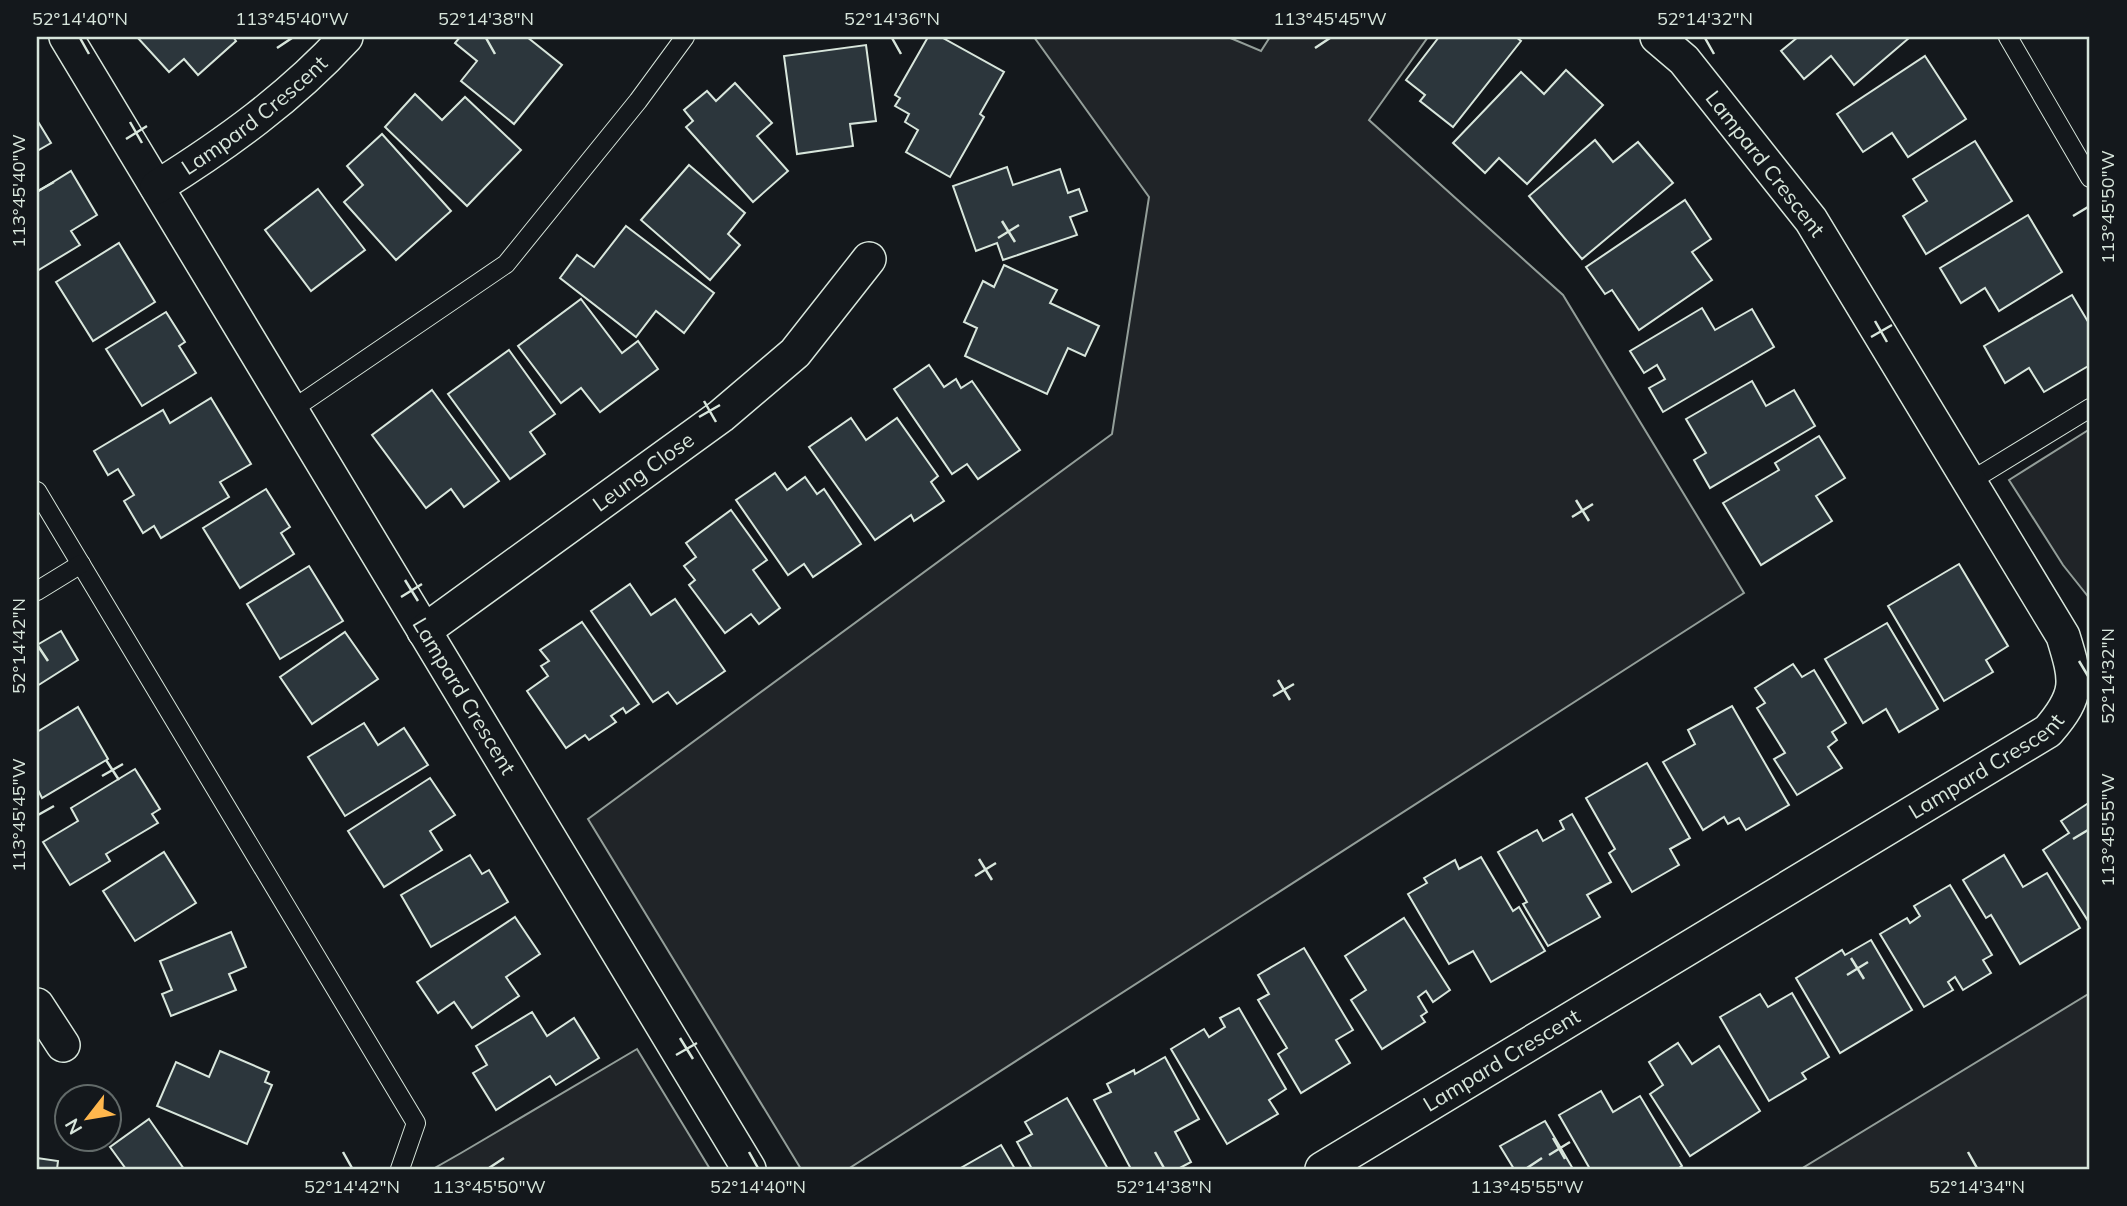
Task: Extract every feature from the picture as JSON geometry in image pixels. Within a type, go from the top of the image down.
[{"type":"street","name":"Lampard Crescent","points":[[66,37],[749,1169]]},
{"type":"street","name":"Lampard Crescent","points":[[157,187],[273,107],[346,37]]},
{"type":"street","name":"Lampard Crescent","points":[[1322,1169],[2048,731],[2066,711],[2072,696],[2071,661],[2063,636],[1811,220],[1684,60],[1657,37]]},
{"type":"street","name":"Leung Close","points":[[424,631],[722,416],[795,353],[869,259]]},
{"type":"street","points":[[37,1005],[63,1045]]},
{"type":"lane","points":[[290,411],[506,264],[638,101],[685,37]]},
{"type":"lane","points":[[2008,37],[2090,178]]},
{"type":"lane","points":[[1969,482],[2090,408]]},
{"type":"lane","points":[[37,491],[416,1123],[400,1169]]},
{"type":"lane","points":[[37,591],[81,564]]},
{"type":"shaded area","points":[[1034,37],[1228,37],[1261,51],[1270,37],[1428,37],[1369,120],[1563,295],[1744,593],[848,1169],[801,1169],[588,819],[1112,434],[1149,197]]},
{"type":"shaded area","points":[[2090,429],[2090,599],[2063,565],[2009,480]]},
{"type":"shaded area","points":[[2090,993],[2090,1169],[1801,1169]]},
{"type":"shaded area","points":[[637,1049],[710,1169],[433,1169],[461,1153]]},
{"type":"building","points":[[137,37],[233,37],[236,41],[198,75],[184,59],[169,72]]},
{"type":"building","points":[[460,37],[527,37],[562,65],[514,124],[461,81],[477,61],[455,43]]},
{"type":"building","points":[[928,37],[941,37],[1004,72],[980,114],[984,117],[950,177],[906,152],[918,130],[905,122],[909,114],[895,106],[900,98],[895,95]]},
{"type":"building","points":[[1439,37],[1516,37],[1521,41],[1453,127],[1420,101],[1425,95],[1406,80]]},
{"type":"building","points":[[1798,37],[1909,38],[1854,85],[1831,56],[1804,79],[1781,51]]},
{"type":"building","points":[[866,45],[876,121],[850,124],[853,146],[797,154],[784,56]]},
{"type":"building","points":[[1925,56],[1966,119],[1908,157],[1892,133],[1863,152],[1837,114]]},
{"type":"building","points":[[1566,70],[1603,105],[1527,184],[1499,158],[1485,173],[1453,143],[1521,72],[1544,94]]},
{"type":"building","points":[[735,83],[772,123],[757,136],[788,171],[753,202],[686,127],[693,121],[684,110],[707,91],[716,101]]},
{"type":"building","points":[[415,94],[442,120],[465,97],[521,150],[467,206],[385,127]]},
{"type":"building","points":[[37,120],[51,143],[37,151]]},
{"type":"building","points":[[382,134],[451,211],[396,260],[344,202],[363,185],[347,166]]},
{"type":"building","points":[[1595,140],[1613,162],[1638,142],[1673,183],[1582,259],[1529,196]]},
{"type":"building","points":[[1975,141],[2012,201],[1926,254],[1903,216],[1927,201],[1913,179]]},
{"type":"building","points":[[689,165],[745,213],[728,234],[740,245],[710,280],[641,220]]},
{"type":"building","points":[[1007,167],[1013,185],[1060,169],[1068,193],[1079,189],[1087,211],[1070,217],[1077,235],[1003,260],[997,243],[976,251],[953,186]]},
{"type":"building","points":[[71,171],[97,215],[71,231],[80,245],[37,271],[37,192]]},
{"type":"building","points":[[318,189],[365,250],[311,291],[265,230]]},
{"type":"building","points":[[1685,200],[1711,239],[1692,252],[1712,280],[1639,330],[1612,290],[1605,294],[1586,267]]},
{"type":"building","points":[[2028,215],[2062,272],[1999,311],[1985,288],[1961,303],[1940,268]]},
{"type":"building","points":[[626,226],[714,293],[684,333],[656,311],[636,337],[560,278],[577,255],[594,267]]},
{"type":"building","points":[[119,243],[155,302],[93,341],[56,282]]},
{"type":"building","points":[[1004,265],[1057,290],[1050,303],[1099,326],[1085,356],[1068,348],[1047,394],[965,356],[977,328],[964,322],[983,281],[994,287]]},
{"type":"building","points":[[2072,295],[2090,325],[2090,365],[2044,392],[2029,368],[2005,383],[1984,346]]},
{"type":"building","points":[[581,299],[622,353],[638,341],[658,369],[600,412],[581,388],[561,403],[518,346]]},
{"type":"building","points":[[1702,308],[1715,330],[1752,309],[1774,347],[1663,412],[1649,388],[1665,379],[1657,365],[1644,373],[1630,351]]},
{"type":"building","points":[[166,312],[185,342],[179,346],[196,373],[142,406],[106,349]]},
{"type":"building","points":[[509,350],[555,414],[530,432],[545,454],[510,479],[448,394]]},
{"type":"building","points":[[929,365],[944,387],[956,379],[961,388],[972,381],[1020,450],[978,479],[967,464],[952,474],[894,389]]},
{"type":"building","points":[[1752,381],[1766,406],[1794,390],[1815,426],[1710,488],[1694,460],[1706,453],[1686,419]]},
{"type":"building","points":[[432,390],[499,481],[464,507],[451,489],[426,508],[372,435]]},
{"type":"building","points":[[211,398],[251,464],[220,482],[229,497],[161,538],[154,526],[143,533],[124,501],[134,495],[118,469],[108,475],[94,451],[163,410],[170,423]]},
{"type":"building","points":[[851,418],[866,440],[897,418],[938,476],[931,482],[944,501],[914,521],[911,515],[875,540],[809,447]]},
{"type":"building","points":[[1819,436],[1845,478],[1816,496],[1832,521],[1761,565],[1723,503],[1779,470],[1775,463]]},
{"type":"building","points":[[775,473],[787,490],[805,477],[817,494],[824,489],[861,544],[813,577],[804,564],[788,575],[736,500]]},
{"type":"building","points":[[266,489],[290,527],[281,533],[294,554],[240,588],[203,528]]},
{"type":"building","points":[[731,510],[767,560],[753,570],[780,608],[759,624],[751,614],[725,633],[689,585],[695,580],[684,566],[696,557],[686,543]]},
{"type":"building","points":[[1959,564],[2008,646],[1986,660],[1993,672],[1944,701],[1888,606]]},
{"type":"building","points":[[309,566],[343,621],[280,659],[247,604]]},
{"type":"building","points":[[630,584],[651,615],[675,599],[725,671],[677,704],[668,692],[653,702],[591,611]]},
{"type":"building","points":[[582,622],[639,704],[626,713],[623,708],[611,716],[616,722],[589,740],[585,735],[566,748],[527,691],[548,676],[541,666],[549,661],[540,650]]},
{"type":"building","points":[[1887,623],[1938,709],[1899,732],[1886,709],[1863,723],[1825,659]]},
{"type":"building","points":[[61,631],[78,660],[37,686],[37,645]]},
{"type":"building","points":[[345,632],[378,679],[312,724],[280,677]]},
{"type":"building","points":[[1793,664],[1802,677],[1814,670],[1846,723],[1832,732],[1837,740],[1828,747],[1842,768],[1797,795],[1774,759],[1785,753],[1757,708],[1765,703],[1755,688]]},
{"type":"building","points":[[1732,706],[1789,805],[1746,830],[1739,818],[1728,824],[1724,817],[1703,830],[1663,762],[1695,744],[1688,730]]},
{"type":"building","points":[[78,707],[108,759],[42,798],[37,788],[37,732]]},
{"type":"building","points":[[364,723],[378,745],[404,728],[428,765],[345,816],[308,757]]},
{"type":"building","points":[[1647,763],[1690,838],[1670,849],[1679,865],[1632,892],[1609,853],[1615,849],[1586,798]]},
{"type":"building","points":[[135,769],[160,809],[152,814],[158,823],[106,854],[110,861],[70,885],[43,842],[78,821],[71,808]]},
{"type":"building","points":[[430,778],[455,815],[430,831],[442,850],[384,887],[348,831]]},
{"type":"building","points":[[2090,802],[2090,924],[2043,850],[2069,833],[2061,821]]},
{"type":"building","points":[[1572,814],[1611,882],[1587,895],[1600,917],[1548,946],[1523,904],[1527,902],[1498,852],[1537,830],[1543,841],[1564,829],[1560,821]]},
{"type":"building","points":[[164,852],[196,903],[135,941],[103,891]]},
{"type":"building","points":[[470,855],[482,874],[489,870],[508,902],[431,947],[401,895]]},
{"type":"building","points":[[2004,855],[2023,887],[2047,873],[2080,928],[2020,964],[1991,915],[1986,918],[1963,880]]},
{"type":"building","points":[[1481,857],[1513,911],[1519,907],[1545,951],[1491,982],[1473,951],[1449,964],[1408,894],[1427,883],[1424,878],[1455,860],[1459,869]]},
{"type":"building","points":[[1950,885],[1992,955],[1983,960],[1991,973],[1963,990],[1955,977],[1948,982],[1953,990],[1924,1007],[1880,934],[1907,918],[1910,923],[1920,916],[1914,906]]},
{"type":"building","points":[[515,917],[540,954],[506,977],[519,996],[472,1028],[454,1002],[438,1013],[417,982]]},
{"type":"building","points":[[1404,918],[1450,990],[1433,1002],[1426,991],[1418,997],[1427,1012],[1421,1016],[1425,1022],[1382,1049],[1351,1000],[1366,990],[1345,956]]},
{"type":"building","points":[[231,932],[246,967],[229,974],[236,990],[171,1016],[162,994],[172,990],[160,961]]},
{"type":"building","points":[[1871,940],[1912,1010],[1840,1053],[1796,978],[1842,950],[1845,955]]},
{"type":"building","points":[[1304,948],[1353,1030],[1336,1040],[1350,1063],[1301,1093],[1278,1054],[1287,1048],[1258,1000],[1269,994],[1258,975]]},
{"type":"building","points":[[1792,993],[1829,1057],[1802,1073],[1806,1079],[1769,1101],[1720,1017],[1760,994],[1768,1007]]},
{"type":"building","points":[[1239,1008],[1286,1089],[1269,1100],[1278,1114],[1227,1144],[1171,1049],[1204,1029],[1209,1037],[1225,1027],[1220,1018]]},
{"type":"building","points":[[532,1012],[547,1036],[574,1018],[599,1058],[556,1085],[550,1076],[496,1110],[473,1073],[487,1065],[476,1046]]},
{"type":"building","points":[[1678,1043],[1692,1064],[1719,1046],[1760,1111],[1690,1156],[1650,1094],[1663,1085],[1649,1062]]},
{"type":"building","points":[[220,1051],[269,1072],[265,1082],[272,1085],[247,1144],[157,1106],[176,1062],[209,1077]]},
{"type":"building","points":[[1165,1057],[1199,1119],[1175,1132],[1191,1162],[1178,1169],[1131,1169],[1094,1100],[1111,1092],[1107,1084],[1134,1070],[1135,1074]]},
{"type":"building","points":[[1601,1091],[1613,1112],[1640,1096],[1682,1166],[1677,1169],[1590,1169],[1559,1115]]},
{"type":"building","points":[[1067,1098],[1108,1169],[1032,1169],[1017,1142],[1032,1134],[1025,1122]]},
{"type":"building","points":[[149,1119],[184,1169],[126,1169],[115,1154],[122,1154],[122,1138]]},
{"type":"building","points":[[1545,1121],[1573,1169],[1514,1169],[1500,1146]]},
{"type":"building","points":[[1001,1145],[1015,1169],[959,1169]]},
{"type":"building","points":[[37,1158],[58,1161],[57,1169],[37,1169]]}]
